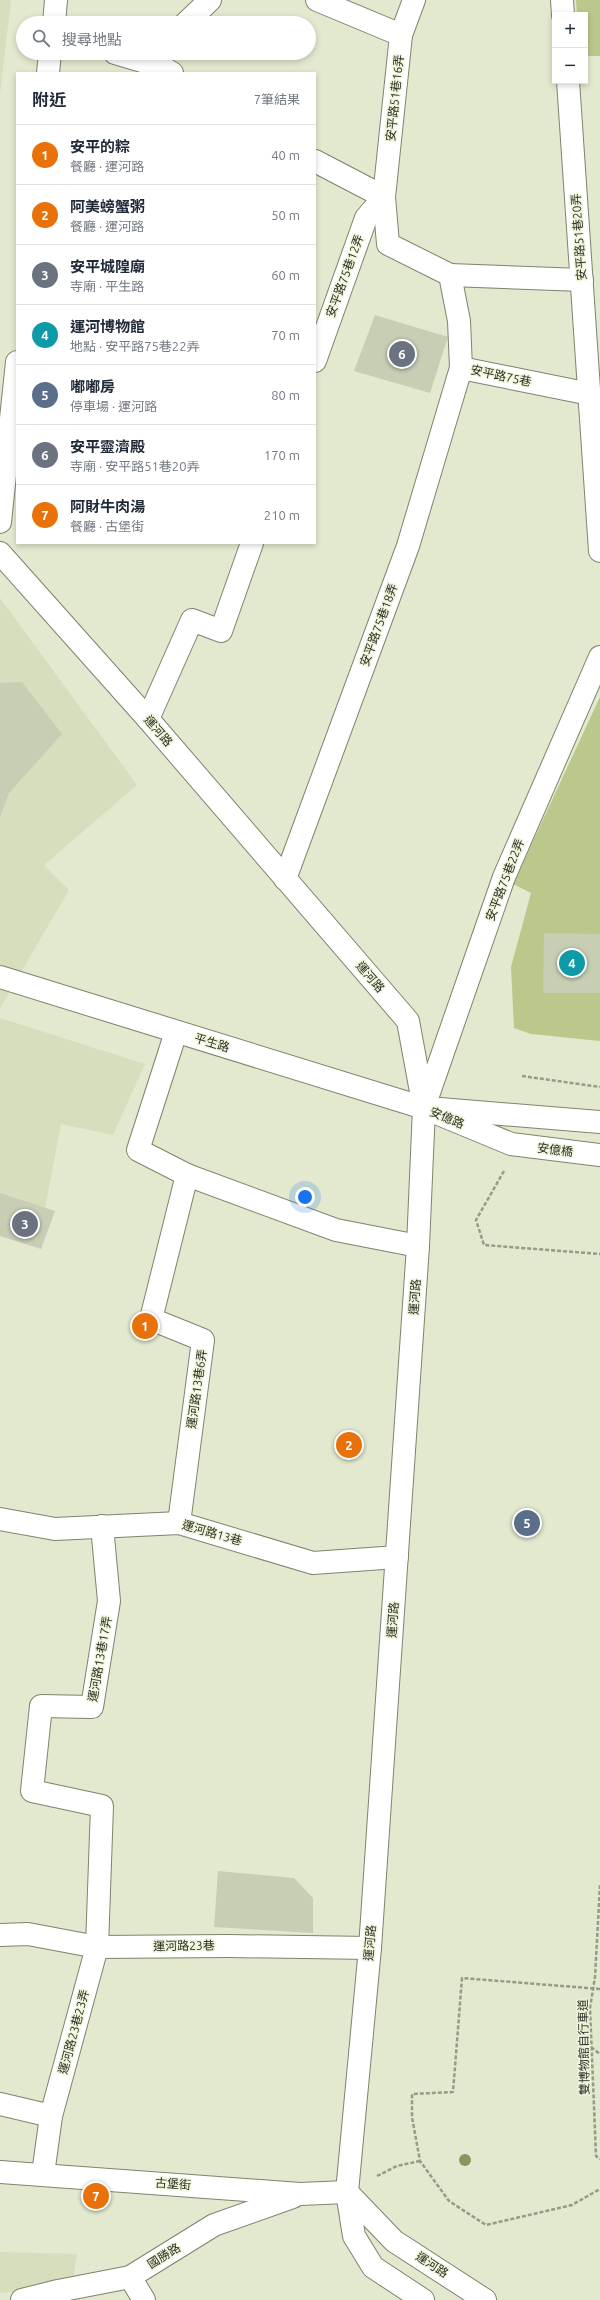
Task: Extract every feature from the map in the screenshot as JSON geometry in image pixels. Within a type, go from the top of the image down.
[{"type":"street","points":[[55,16],[56,0]]},
{"type":"street","points":[[193,16],[210,0]]},
{"type":"street","points":[[317,0],[401,35]]},
{"type":"street","name":"安平路51巷16弄","points":[[384,197],[401,35],[414,0]]},
{"type":"street","points":[[562,0],[563,12]]},
{"type":"street","points":[[48,72],[49,60]]},
{"type":"street","points":[[148,60],[167,64]]},
{"type":"street","name":"安平路51巷20弄","points":[[568,84],[590,394]]},
{"type":"street","points":[[316,162],[384,197],[388,244],[450,275],[582,280]]},
{"type":"street","name":"安平路75巷12弄","points":[[316,358],[366,218],[384,197]]},
{"type":"street","name":"安平路75巷","points":[[450,275],[459,321],[460,368],[590,394]]},
{"type":"street","name":"安平路75巷18弄","points":[[286,879],[408,546],[460,368]]},
{"type":"street","points":[[0,522],[16,371]]},
{"type":"street","points":[[590,394],[600,551]]},
{"type":"street","points":[[148,718],[192,620],[222,631],[252,544]]},
{"type":"street","name":"運河路","points":[[0,553],[148,718],[408,1021],[424,1108],[418,1246],[370,1948],[347,2192],[354,2236],[373,2267],[423,2300]]},
{"type":"street","name":"安平路75巷22弄","points":[[424,1108],[504,877],[600,657]]},
{"type":"street","name":"平生路","points":[[0,977],[424,1108]]},
{"type":"street","points":[[176,1032],[138,1150],[187,1175],[336,1230],[418,1246]]},
{"type":"street","name":"安億路","points":[[424,1108],[516,1114],[600,1122]]},
{"type":"street","name":"安億路","points":[[424,1108],[511,1144]]},
{"type":"street","name":"安億橋","points":[[511,1144],[600,1155]]},
{"type":"street","name":"運河路13巷6弄","points":[[179,1523],[203,1340],[151,1319],[187,1175]]},
{"type":"street","name":"運河路13巷","points":[[0,1519],[55,1529],[179,1523],[313,1563],[397,1557]]},
{"type":"street","name":"運河路13巷17弄","points":[[97,1947],[102,1806],[32,1791],[42,1706],[92,1707],[109,1601],[102,1526]]},
{"type":"street","name":"運河路23巷","points":[[0,1935],[28,1934],[97,1947],[228,1946],[370,1948]]},
{"type":"street","name":"運河路23巷23弄","points":[[43,2174],[51,2116],[97,1947]]},
{"type":"street","points":[[0,2104],[51,2116]]},
{"type":"street","name":"古堡街","points":[[0,2172],[300,2194],[347,2192]]},
{"type":"street","name":"運河路","points":[[347,2192],[394,2240],[486,2300]]},
{"type":"street","name":"國勝路","points":[[22,2300],[58,2291],[130,2278],[214,2225],[300,2194]]},
{"type":"street","points":[[130,2278],[144,2300]]},
{"type":"path","points":[[522,1076],[600,1087]]},
{"type":"path","points":[[507,1167],[476,1220],[484,1245],[600,1254]]},
{"type":"path","name":"雙博物館自行車道","points":[[600,1885],[593,1990],[590,2008],[596,2156],[600,2159]]},
{"type":"path","points":[[600,1989],[593,1990],[462,1978],[453,2092],[412,2094],[412,2117],[420,2160],[449,2200],[486,2225],[572,2205],[600,2189]]},
{"type":"path","points":[[591,2046],[600,2054]]},
{"type":"path","points":[[347,2192],[396,2166],[420,2160]]},
{"type":"shaded area","points":[[0,0],[11,0],[0,93]]},
{"type":"shaded area","points":[[0,598],[137,785],[44,865],[69,890],[0,1008]]},
{"type":"shaded area","points":[[0,1018],[145,1064],[113,1135],[61,1124],[39,1240],[0,1231]]},
{"type":"shaded area","points":[[0,2252],[77,2254],[72,2287],[0,2293]]},
{"type":"green space","points":[[576,0],[600,0],[600,56],[588,56],[588,12],[577,12]]},
{"type":"green space","points":[[600,697],[600,1041],[531,1034],[514,1028],[511,967],[531,893],[513,884]]},
{"type":"building","points":[[375,315],[448,337],[430,393],[354,371]]},
{"type":"building","points":[[22,682],[62,734],[9,793],[0,817],[0,683]]},
{"type":"building","points":[[544,933],[600,934],[600,993],[543,993]]},
{"type":"building","points":[[0,1193],[55,1211],[41,1249],[0,1236]]},
{"type":"building","points":[[218,1871],[294,1878],[313,1898],[313,1933],[214,1927]]},
{"type":"place","name":"安平靈濟殿","points":[[402,354]]},
{"type":"place","name":"運河博物館","points":[[572,963]]},
{"type":"place","name":"安平城隍廟","points":[[25,1224]]},
{"type":"place","name":"安平的粽","points":[[145,1326]]},
{"type":"place","name":"阿美螃蟹粥","points":[[349,1445]]},
{"type":"place","name":"嘟嘟房","points":[[527,1523]]},
{"type":"place","name":"阿財牛肉湯","points":[[96,2196]]}]
